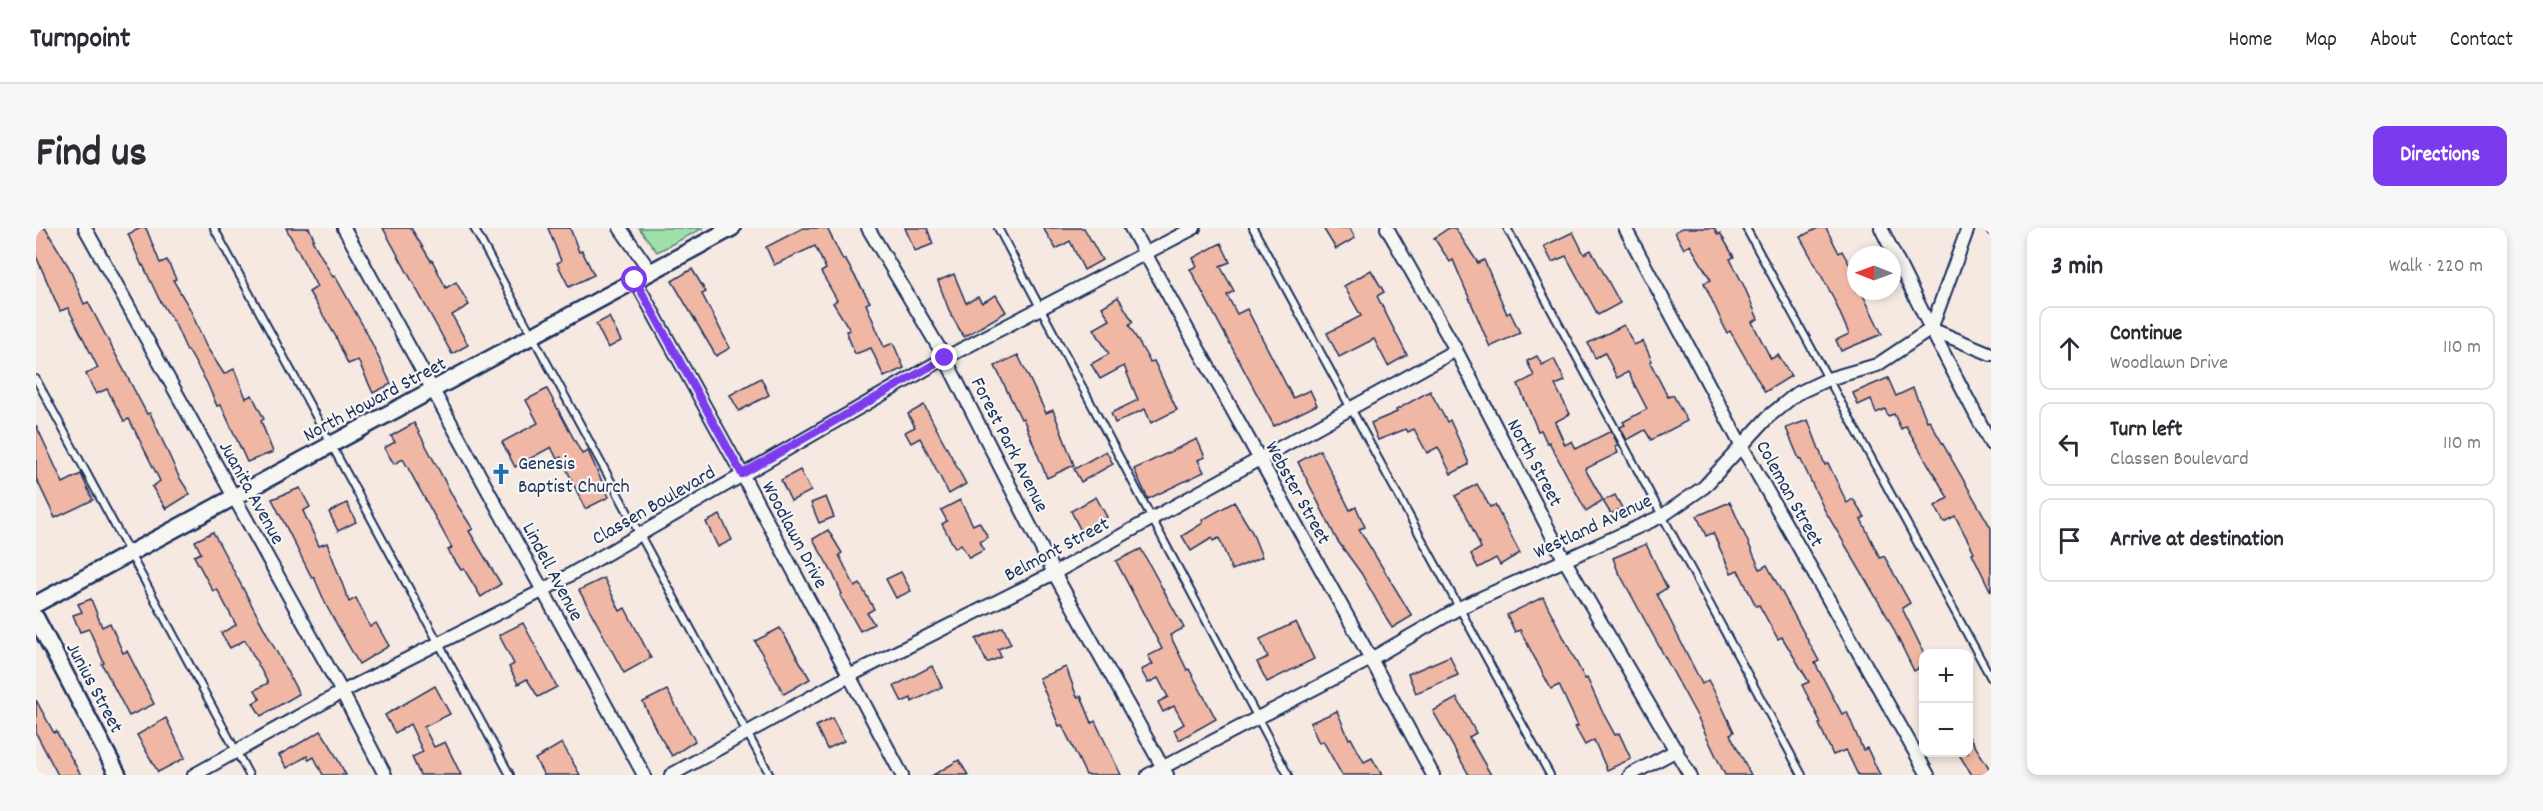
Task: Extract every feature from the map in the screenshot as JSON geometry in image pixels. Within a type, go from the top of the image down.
[{"type":"street","name":"Juanita Avenue","points":[[85,228],[342,692],[385,775]]},
{"type":"street","name":"Lindell Avenue","points":[[344,228],[644,775]]},
{"type":"street","points":[[620,228],[651,272]]},
{"type":"street","name":"North Howard Street","points":[[36,604],[732,228]]},
{"type":"street","name":"Forest Park Avenue","points":[[867,228],[945,358],[1054,573],[1165,771]]},
{"type":"street","name":"Webster Street","points":[[1131,228],[1433,775]]},
{"type":"street","name":"Classen Boulevard","points":[[194,775],[342,692],[542,591],[945,358],[1194,228]]},
{"type":"street","name":"North Street","points":[[1387,228],[1456,350],[1564,559],[1690,775]]},
{"type":"street","name":"Coleman Street","points":[[1624,228],[1741,445],[1928,775]]},
{"type":"street","points":[[1881,228],[1991,444]]},
{"type":"street","points":[[1931,329],[1968,228]]},
{"type":"street","name":"Woodlawn Drive","points":[[635,280],[742,474],[902,775]]},
{"type":"street","points":[[1931,329],[1991,354]]},
{"type":"street","name":"Westland Avenue","points":[[1148,775],[1165,771],[1256,718],[1371,659],[1459,609],[1662,516],[1704,487],[1768,417],[1797,394],[1828,379],[1877,365],[1931,329]]},
{"type":"street","name":"Belmont Street","points":[[671,775],[849,676],[1054,573],[1456,350]]},
{"type":"street","name":"Junius Street","points":[[36,618],[118,775]]},
{"type":"street","points":[[1630,775],[1677,750]]},
{"type":"lane","points":[[214,228],[510,775]]},
{"type":"lane","points":[[474,228],[770,775]]},
{"type":"lane","points":[[998,228],[1288,775]]},
{"type":"lane","points":[[1253,228],[1550,775]]},
{"type":"lane","points":[[1507,228],[1802,775]]},
{"type":"lane","points":[[1746,228],[1991,678]]},
{"type":"lane","points":[[36,379],[249,775]]},
{"type":"green space","points":[[639,228],[703,228],[657,252]]},
{"type":"building","points":[[36,228],[45,228],[69,267],[84,304],[88,302],[147,414],[150,413],[179,477],[190,494],[166,509],[152,487],[160,481],[129,419],[124,421],[107,389],[96,394],[86,374],[98,368],[68,308],[60,311],[36,256]]},
{"type":"building","points":[[146,228],[160,263],[167,260],[176,279],[173,280],[190,309],[206,346],[224,374],[234,369],[246,398],[252,395],[264,419],[261,421],[273,452],[247,462],[221,405],[217,406],[207,383],[187,351],[175,324],[142,266],[128,234]]},
{"type":"building","points":[[286,228],[309,228],[314,239],[312,240],[367,333],[391,384],[373,393],[358,360],[348,364],[335,335],[309,292],[317,287]]},
{"type":"building","points":[[383,228],[411,228],[432,260],[446,288],[456,282],[469,305],[452,315],[468,345],[452,354]]},
{"type":"building","points":[[548,228],[570,228],[579,252],[582,251],[594,275],[569,287],[557,263],[561,261]]},
{"type":"building","points":[[803,228],[827,228],[843,260],[845,259],[870,302],[866,304],[884,347],[893,343],[904,368],[884,377],[871,348],[855,354],[846,331],[850,330],[833,303],[837,300],[821,272],[826,269],[815,246],[774,265],[766,247]]},
{"type":"building","points":[[905,228],[927,228],[933,244],[915,251]]},
{"type":"building","points":[[1043,228],[1084,228],[1102,260],[1084,270],[1070,241],[1056,249]]},
{"type":"building","points":[[1323,228],[1350,228],[1355,238],[1336,249]]},
{"type":"building","points":[[1449,228],[1455,228],[1478,263],[1484,260],[1507,314],[1510,312],[1520,333],[1490,347],[1453,260],[1450,262],[1434,238]]},
{"type":"building","points":[[1682,228],[1714,228],[1718,235],[1720,233],[1734,257],[1730,259],[1758,319],[1752,322],[1771,359],[1778,355],[1791,376],[1765,392],[1730,331],[1727,333],[1704,283],[1711,280],[1690,245],[1684,249],[1675,232]]},
{"type":"building","points":[[1818,228],[1826,228],[1839,253],[1842,251],[1847,260],[1847,300],[1865,300],[1882,334],[1841,351],[1836,340],[1849,334],[1832,295],[1800,237]]},
{"type":"building","points":[[1573,232],[1584,254],[1591,250],[1620,303],[1598,315],[1566,256],[1552,262],[1544,246]]},
{"type":"building","points":[[1221,243],[1230,262],[1220,266],[1234,291],[1227,295],[1237,314],[1247,309],[1293,398],[1310,390],[1317,405],[1274,426],[1190,269],[1197,266],[1193,258]]},
{"type":"building","points":[[692,269],[706,292],[702,294],[730,348],[716,356],[672,281]]},
{"type":"building","points":[[1371,270],[1384,292],[1377,296],[1407,355],[1388,366],[1374,339],[1339,357],[1327,333],[1361,316],[1344,286]]},
{"type":"building","points":[[954,274],[966,303],[978,297],[982,303],[996,295],[1006,312],[964,337],[950,313],[938,281]]},
{"type":"building","points":[[1118,297],[1133,322],[1129,325],[1150,362],[1154,361],[1177,410],[1151,423],[1145,409],[1115,423],[1111,413],[1138,400],[1124,366],[1100,379],[1091,364],[1109,354],[1094,329],[1110,320],[1102,307]]},
{"type":"building","points":[[609,317],[621,341],[608,348],[596,324]]},
{"type":"building","points":[[1624,325],[1634,345],[1643,341],[1652,361],[1650,362],[1668,397],[1673,395],[1687,421],[1651,440],[1645,430],[1627,440],[1620,427],[1625,425],[1623,422],[1647,409],[1628,372],[1617,378],[1605,353],[1595,358],[1588,343]]},
{"type":"building","points":[[1018,355],[1046,413],[1053,410],[1074,465],[1047,478],[1023,418],[1021,419],[995,366]]},
{"type":"building","points":[[1537,356],[1542,365],[1554,359],[1565,381],[1555,385],[1570,414],[1555,422],[1565,445],[1572,441],[1576,449],[1611,431],[1618,445],[1615,446],[1618,453],[1585,469],[1603,500],[1586,511],[1549,442],[1547,443],[1541,430],[1538,431],[1518,384],[1534,376],[1527,361]]},
{"type":"building","points":[[761,378],[769,395],[739,411],[730,395]]},
{"type":"building","points":[[1888,378],[1896,396],[1913,388],[1927,421],[1929,420],[1991,528],[1991,592],[1955,516],[1944,522],[1935,506],[1948,498],[1906,426],[1901,429],[1894,414],[1888,416],[1885,409],[1876,413],[1871,399],[1858,405],[1853,393]]},
{"type":"building","points":[[547,389],[582,454],[588,451],[609,497],[585,509],[561,457],[557,459],[551,447],[515,467],[502,442],[538,423],[526,400]]},
{"type":"building","points":[[1430,391],[1447,422],[1450,420],[1468,461],[1468,465],[1451,474],[1438,447],[1427,453],[1414,429],[1408,432],[1406,429],[1378,440],[1371,423],[1397,412],[1396,410]]},
{"type":"building","points":[[924,405],[966,484],[949,494],[920,438],[911,443],[905,432],[915,427],[908,414]]},
{"type":"building","points":[[1808,420],[1825,465],[1828,463],[1847,503],[1853,499],[1865,517],[1861,519],[1880,558],[1884,556],[1910,603],[1902,608],[1922,649],[1919,649],[1919,668],[1914,671],[1887,616],[1824,509],[1786,428]]},
{"type":"building","points":[[414,423],[458,506],[473,529],[469,531],[501,584],[481,597],[464,569],[461,570],[448,550],[452,548],[403,459],[394,464],[384,448],[395,442],[391,436]]},
{"type":"building","points":[[36,425],[63,483],[81,474],[93,500],[55,518],[36,478]]},
{"type":"building","points":[[1197,439],[1205,457],[1198,460],[1204,472],[1148,499],[1134,469]]},
{"type":"building","points":[[1320,450],[1350,510],[1356,507],[1365,527],[1359,529],[1412,616],[1392,628],[1361,573],[1337,540],[1298,462]]},
{"type":"building","points":[[1106,451],[1113,464],[1081,482],[1074,469]]},
{"type":"building","points":[[800,470],[811,491],[791,501],[781,480]]},
{"type":"building","points":[[1477,484],[1490,507],[1495,505],[1520,553],[1500,565],[1496,558],[1478,568],[1471,554],[1481,548],[1455,496]]},
{"type":"building","points":[[300,488],[310,507],[303,511],[319,546],[327,543],[349,602],[356,598],[370,627],[376,623],[389,646],[359,664],[272,499]]},
{"type":"building","points":[[1615,495],[1622,508],[1611,514],[1603,501]]},
{"type":"building","points":[[826,497],[834,517],[819,523],[811,503]]},
{"type":"building","points":[[1096,497],[1107,517],[1081,531],[1071,511]]},
{"type":"building","points":[[960,500],[973,525],[979,522],[988,537],[980,542],[984,550],[969,558],[961,544],[955,548],[942,524],[947,521],[941,510]]},
{"type":"building","points":[[1234,502],[1252,532],[1262,557],[1232,570],[1219,538],[1213,541],[1212,538],[1191,551],[1182,536],[1203,523],[1202,520]]},
{"type":"building","points":[[1730,502],[1760,569],[1767,565],[1819,661],[1815,663],[1842,714],[1847,712],[1863,750],[1867,748],[1880,775],[1858,775],[1846,750],[1833,755],[1819,724],[1821,723],[1802,685],[1809,682],[1782,637],[1778,639],[1759,605],[1756,606],[1738,570],[1731,573],[1713,533],[1706,536],[1697,516]]},
{"type":"building","points":[[347,503],[356,522],[338,531],[329,512]]},
{"type":"building","points":[[720,515],[732,540],[718,547],[706,522]]},
{"type":"building","points":[[828,530],[842,553],[839,555],[855,587],[860,584],[874,609],[867,613],[874,624],[860,631],[840,595],[842,594],[833,574],[813,539]]},
{"type":"building","points":[[213,532],[299,694],[261,716],[253,703],[260,699],[255,690],[268,683],[245,640],[230,648],[221,633],[236,625],[217,589],[213,591],[194,556],[201,553],[195,541]]},
{"type":"building","points":[[1646,544],[1667,588],[1657,594],[1702,684],[1708,680],[1719,700],[1734,732],[1730,734],[1751,775],[1725,775],[1697,716],[1617,569],[1613,558]]},
{"type":"building","points":[[1141,549],[1184,628],[1170,635],[1187,670],[1189,669],[1216,719],[1179,740],[1174,730],[1184,724],[1174,706],[1163,712],[1158,702],[1168,697],[1158,678],[1148,683],[1141,670],[1153,664],[1148,656],[1162,649],[1116,561]]},
{"type":"building","points":[[901,572],[911,591],[896,598],[886,579]]},
{"type":"building","points":[[604,578],[620,611],[625,608],[651,658],[624,673],[579,590]]},
{"type":"building","points":[[1543,597],[1615,735],[1619,733],[1631,759],[1607,770],[1594,740],[1585,745],[1575,727],[1578,726],[1559,685],[1551,689],[1520,630],[1515,632],[1507,615]]},
{"type":"building","points":[[91,599],[102,627],[110,623],[123,653],[127,651],[154,704],[129,716],[102,664],[104,663],[89,629],[80,632],[73,615],[82,612],[78,604]]},
{"type":"building","points":[[1296,622],[1314,659],[1267,682],[1257,662],[1268,657],[1260,639]]},
{"type":"building","points":[[523,623],[557,687],[538,697],[527,679],[518,684],[509,667],[514,664],[499,635]]},
{"type":"building","points":[[1003,627],[1011,644],[998,649],[1001,657],[987,663],[976,639]]},
{"type":"building","points":[[780,628],[810,679],[784,694],[755,641]]},
{"type":"building","points":[[1450,656],[1458,675],[1416,693],[1408,674]]},
{"type":"building","points":[[932,666],[942,687],[912,702],[911,698],[902,702],[894,686]]},
{"type":"building","points":[[1066,667],[1077,697],[1081,696],[1092,723],[1095,721],[1121,775],[1086,775],[1062,725],[1059,726],[1039,678]]},
{"type":"building","points":[[435,686],[450,714],[424,727],[434,747],[445,742],[461,775],[420,775],[412,757],[423,752],[410,724],[395,733],[385,715]]},
{"type":"building","points":[[667,690],[695,741],[672,756],[657,732],[643,702]]},
{"type":"building","points":[[1457,698],[1476,733],[1469,737],[1491,775],[1469,775],[1433,711]]},
{"type":"building","points":[[36,700],[81,775],[58,775],[36,733]]},
{"type":"building","points":[[1337,711],[1349,739],[1351,738],[1364,762],[1372,758],[1382,775],[1342,775],[1323,741],[1319,743],[1310,723]]},
{"type":"building","points":[[166,718],[185,758],[158,772],[137,735]]},
{"type":"building","points":[[832,718],[844,741],[827,749],[816,726]]},
{"type":"building","points":[[321,731],[346,775],[323,775],[314,757],[309,760],[307,756],[287,768],[279,755]]},
{"type":"building","points":[[562,743],[580,775],[544,775],[535,759]]},
{"type":"building","points":[[1973,743],[1991,771],[1991,775],[1972,775],[1961,757],[1973,757]]},
{"type":"building","points":[[959,760],[968,775],[933,775]]},
{"type":"place","name":"Genesis Baptist Church","points":[[501,474]]},
{"type":"route","points":[[635,280],[742,474],[945,358]]}]
